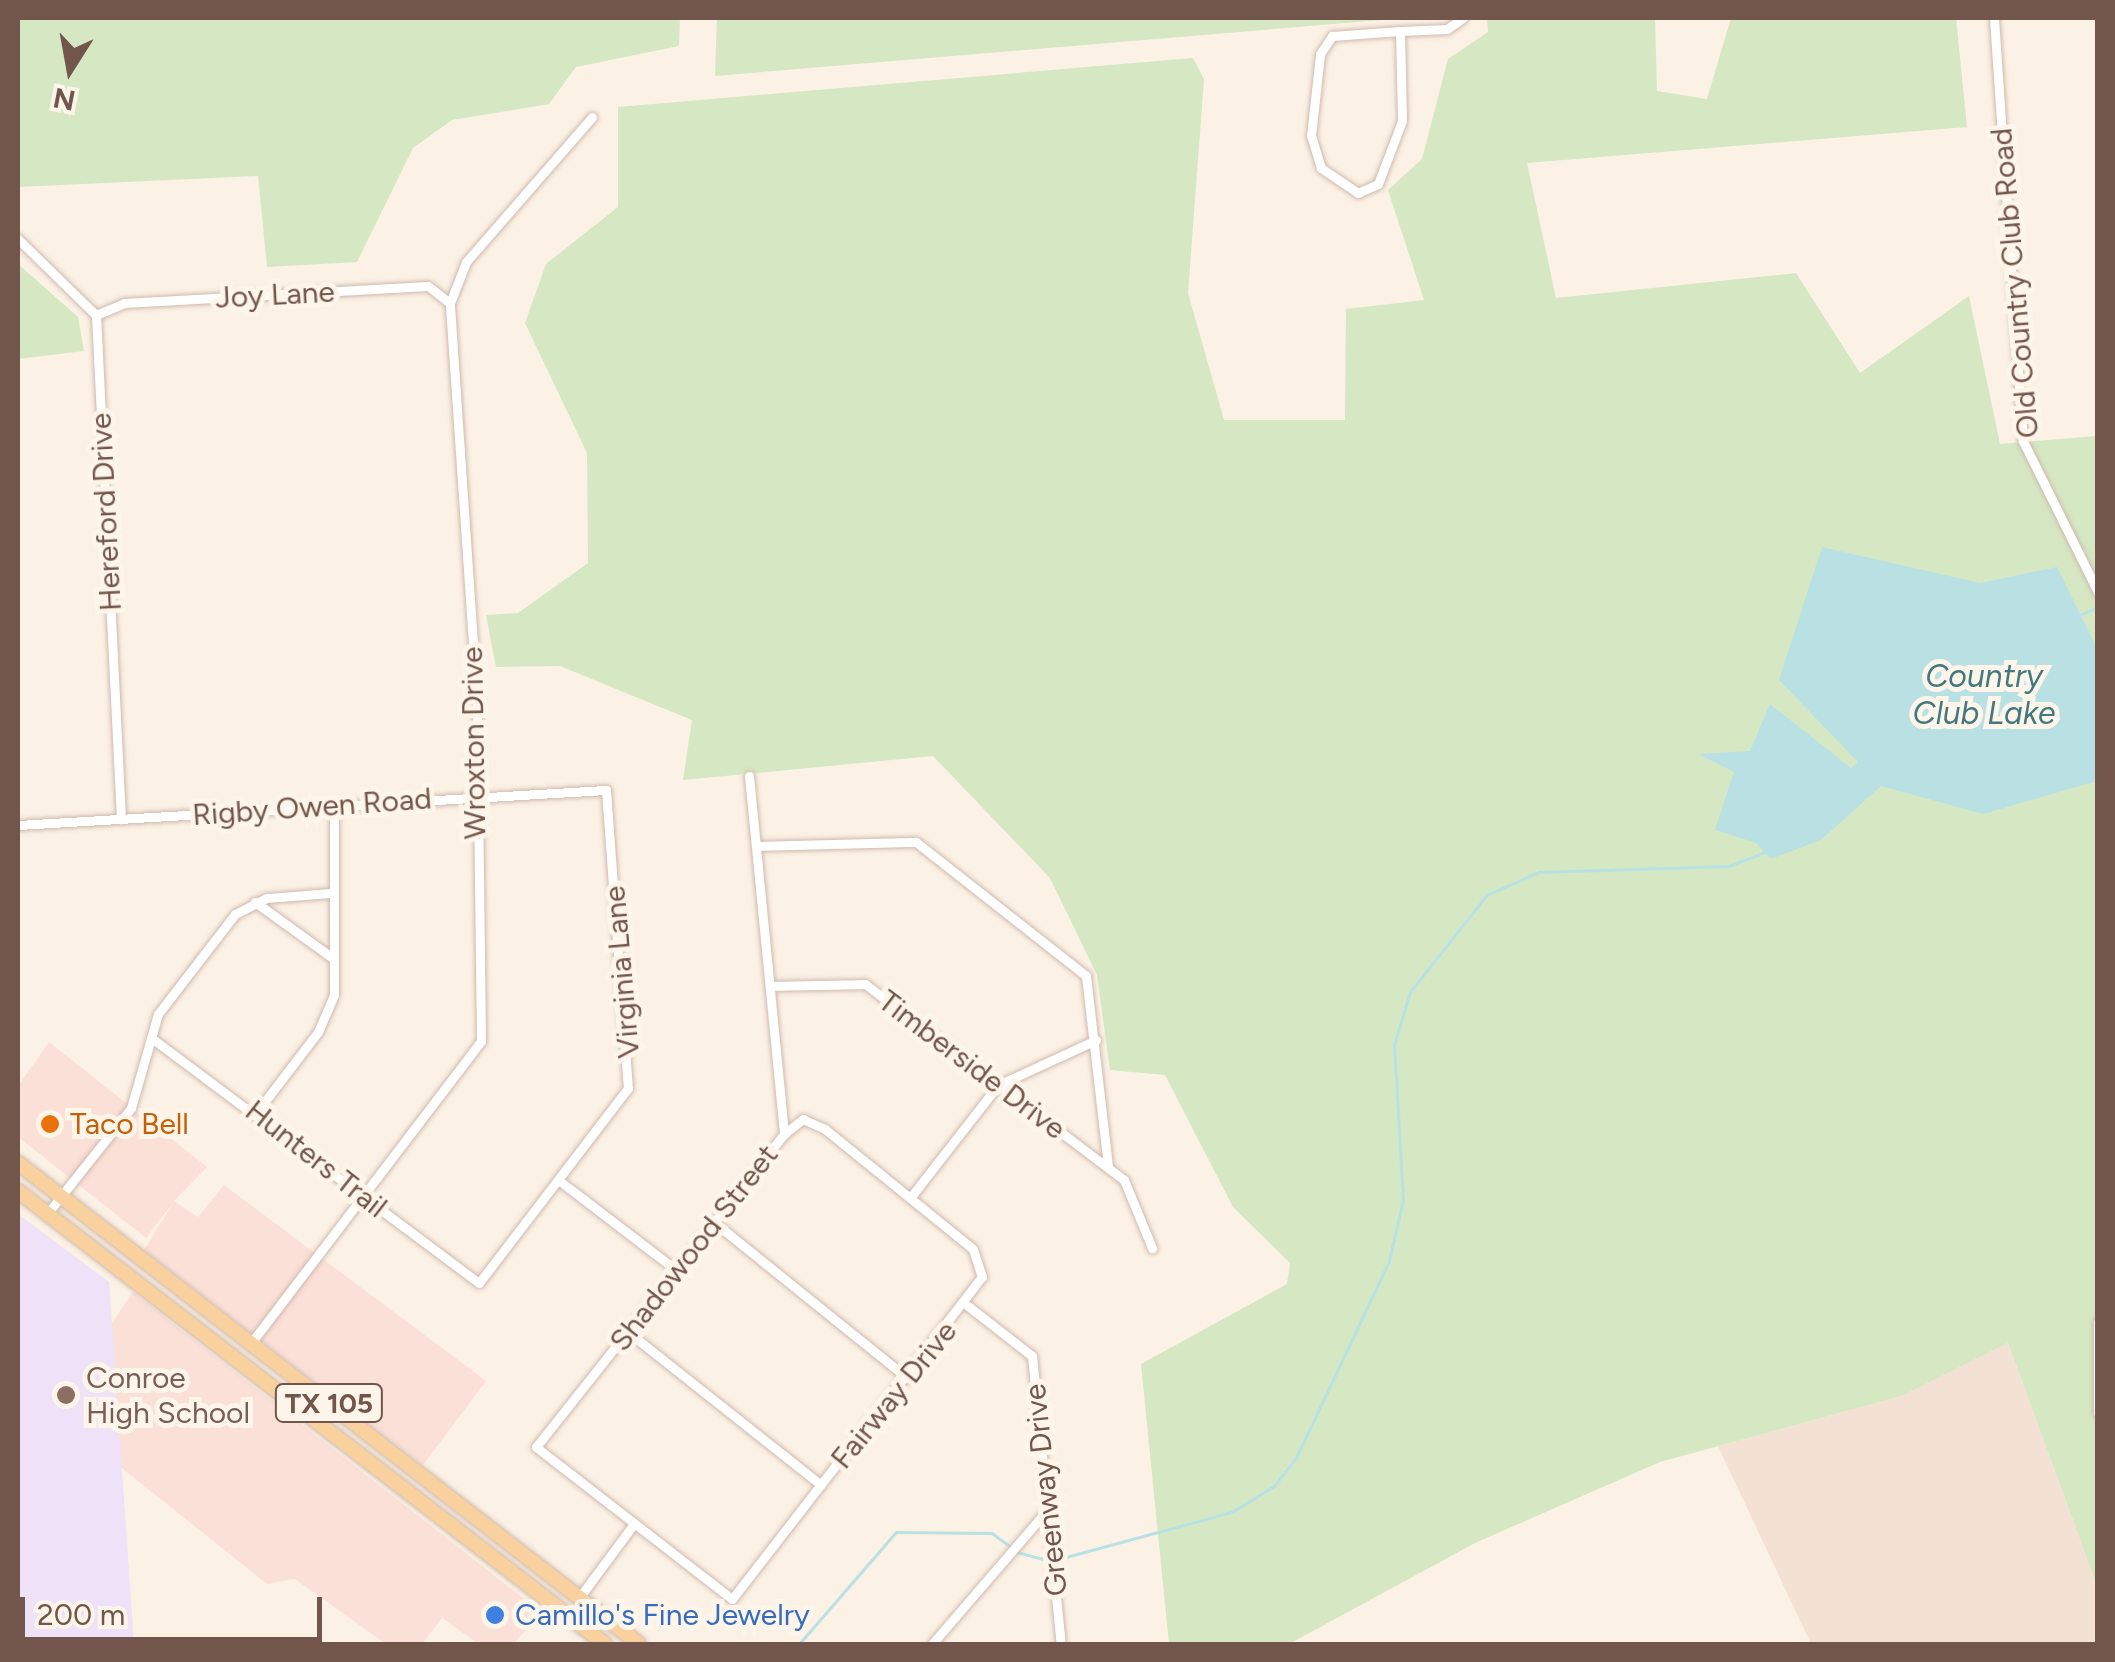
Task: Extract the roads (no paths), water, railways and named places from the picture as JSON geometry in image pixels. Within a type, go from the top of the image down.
[{"type":"main road","name":"TX 105","points":[[18,1164],[639,1644]]},
{"type":"main road","name":"TX 105","points":[[18,1191],[605,1644]]},
{"type":"main road","points":[[183,1318],[286,1388],[308,1387]]},
{"type":"main road","points":[[372,1465],[388,1462],[468,1514]]},
{"type":"main road","points":[[487,1553],[560,1600],[579,1598]]},
{"type":"street","points":[[1400,30],[1402,121],[1378,184],[1358,192],[1321,168],[1310,136],[1320,54],[1332,36],[1400,30],[1447,29],[1463,18]]},
{"type":"street","name":"Old Country Club Road","points":[[1994,18],[2023,442],[2098,592]]},
{"type":"street","name":"Wroxton Drive","points":[[252,1343],[366,1198],[481,1041],[479,797],[450,303],[466,262],[592,117]]},
{"type":"street","points":[[18,239],[96,315]]},
{"type":"street","name":"Joy Lane","points":[[96,315],[124,304],[428,286],[450,303]]},
{"type":"street","name":"Hereford Drive","points":[[96,315],[120,819]]},
{"type":"street","name":"Shadowood Street","points":[[633,1525],[536,1447],[784,1134],[749,776]]},
{"type":"street","name":"Rigby Owen Road","points":[[18,826],[606,790]]},
{"type":"street","name":"Virginia Lane","points":[[479,1283],[620,1104],[631,1071],[606,790]]},
{"type":"street","points":[[256,1113],[326,1016],[334,959],[329,893],[334,807]]},
{"type":"street","points":[[758,846],[916,842],[1086,976],[1108,1167],[1132,1192],[1152,1248]]},
{"type":"street","points":[[47,1214],[131,1108],[168,999],[235,914],[256,902],[329,893]]},
{"type":"street","points":[[256,902],[334,959]]},
{"type":"street","name":"Timberside Drive","points":[[771,986],[865,984],[1108,1167]]},
{"type":"street","name":"Hunters Trail","points":[[152,1038],[479,1283]]},
{"type":"street","points":[[784,1134],[814,1122],[910,1198],[998,1085],[1096,1040]]},
{"type":"street","points":[[561,1182],[676,1270]]},
{"type":"street","name":"Fairway Drive","points":[[633,1525],[732,1599],[906,1378],[968,1306],[983,1265],[910,1198]]},
{"type":"street","points":[[715,1223],[906,1378]]},
{"type":"street","name":"Greenway Drive","points":[[968,1306],[1032,1356],[1061,1644]]},
{"type":"street","points":[[2098,1322],[2098,1414]]},
{"type":"street","points":[[628,1332],[821,1484]]},
{"type":"street","points":[[932,1644],[1048,1509]]},
{"type":"street","points":[[579,1598],[633,1525]]},
{"type":"water","name":"Country Club Lake","points":[[1822,547],[1980,583],[2057,567],[2097,648],[2097,781],[1983,814],[1881,786],[1821,840],[1771,859],[1756,843],[1715,830],[1734,772],[1698,754],[1750,751],[1770,704],[1851,768],[1858,762],[1779,680]]},
{"type":"waterway","points":[[2080,615],[2098,607]]},
{"type":"waterway","points":[[1055,1560],[1232,1512],[1274,1486],[1296,1458],[1389,1261],[1403,1200],[1394,1045],[1410,992],[1487,895],[1539,872],[1729,866],[1766,852]]},
{"type":"waterway","points":[[799,1644],[896,1532],[992,1533],[1011,1547]]},
{"type":"waterway","points":[[1017,1552],[1047,1560]]},
{"type":"place","name":"Taco Bell","points":[[50,1124]]},
{"type":"place","name":"Conroe High School","points":[[66,1395]]},
{"type":"place","name":"Camillo's Fine Jewelry","points":[[495,1615]]}]
